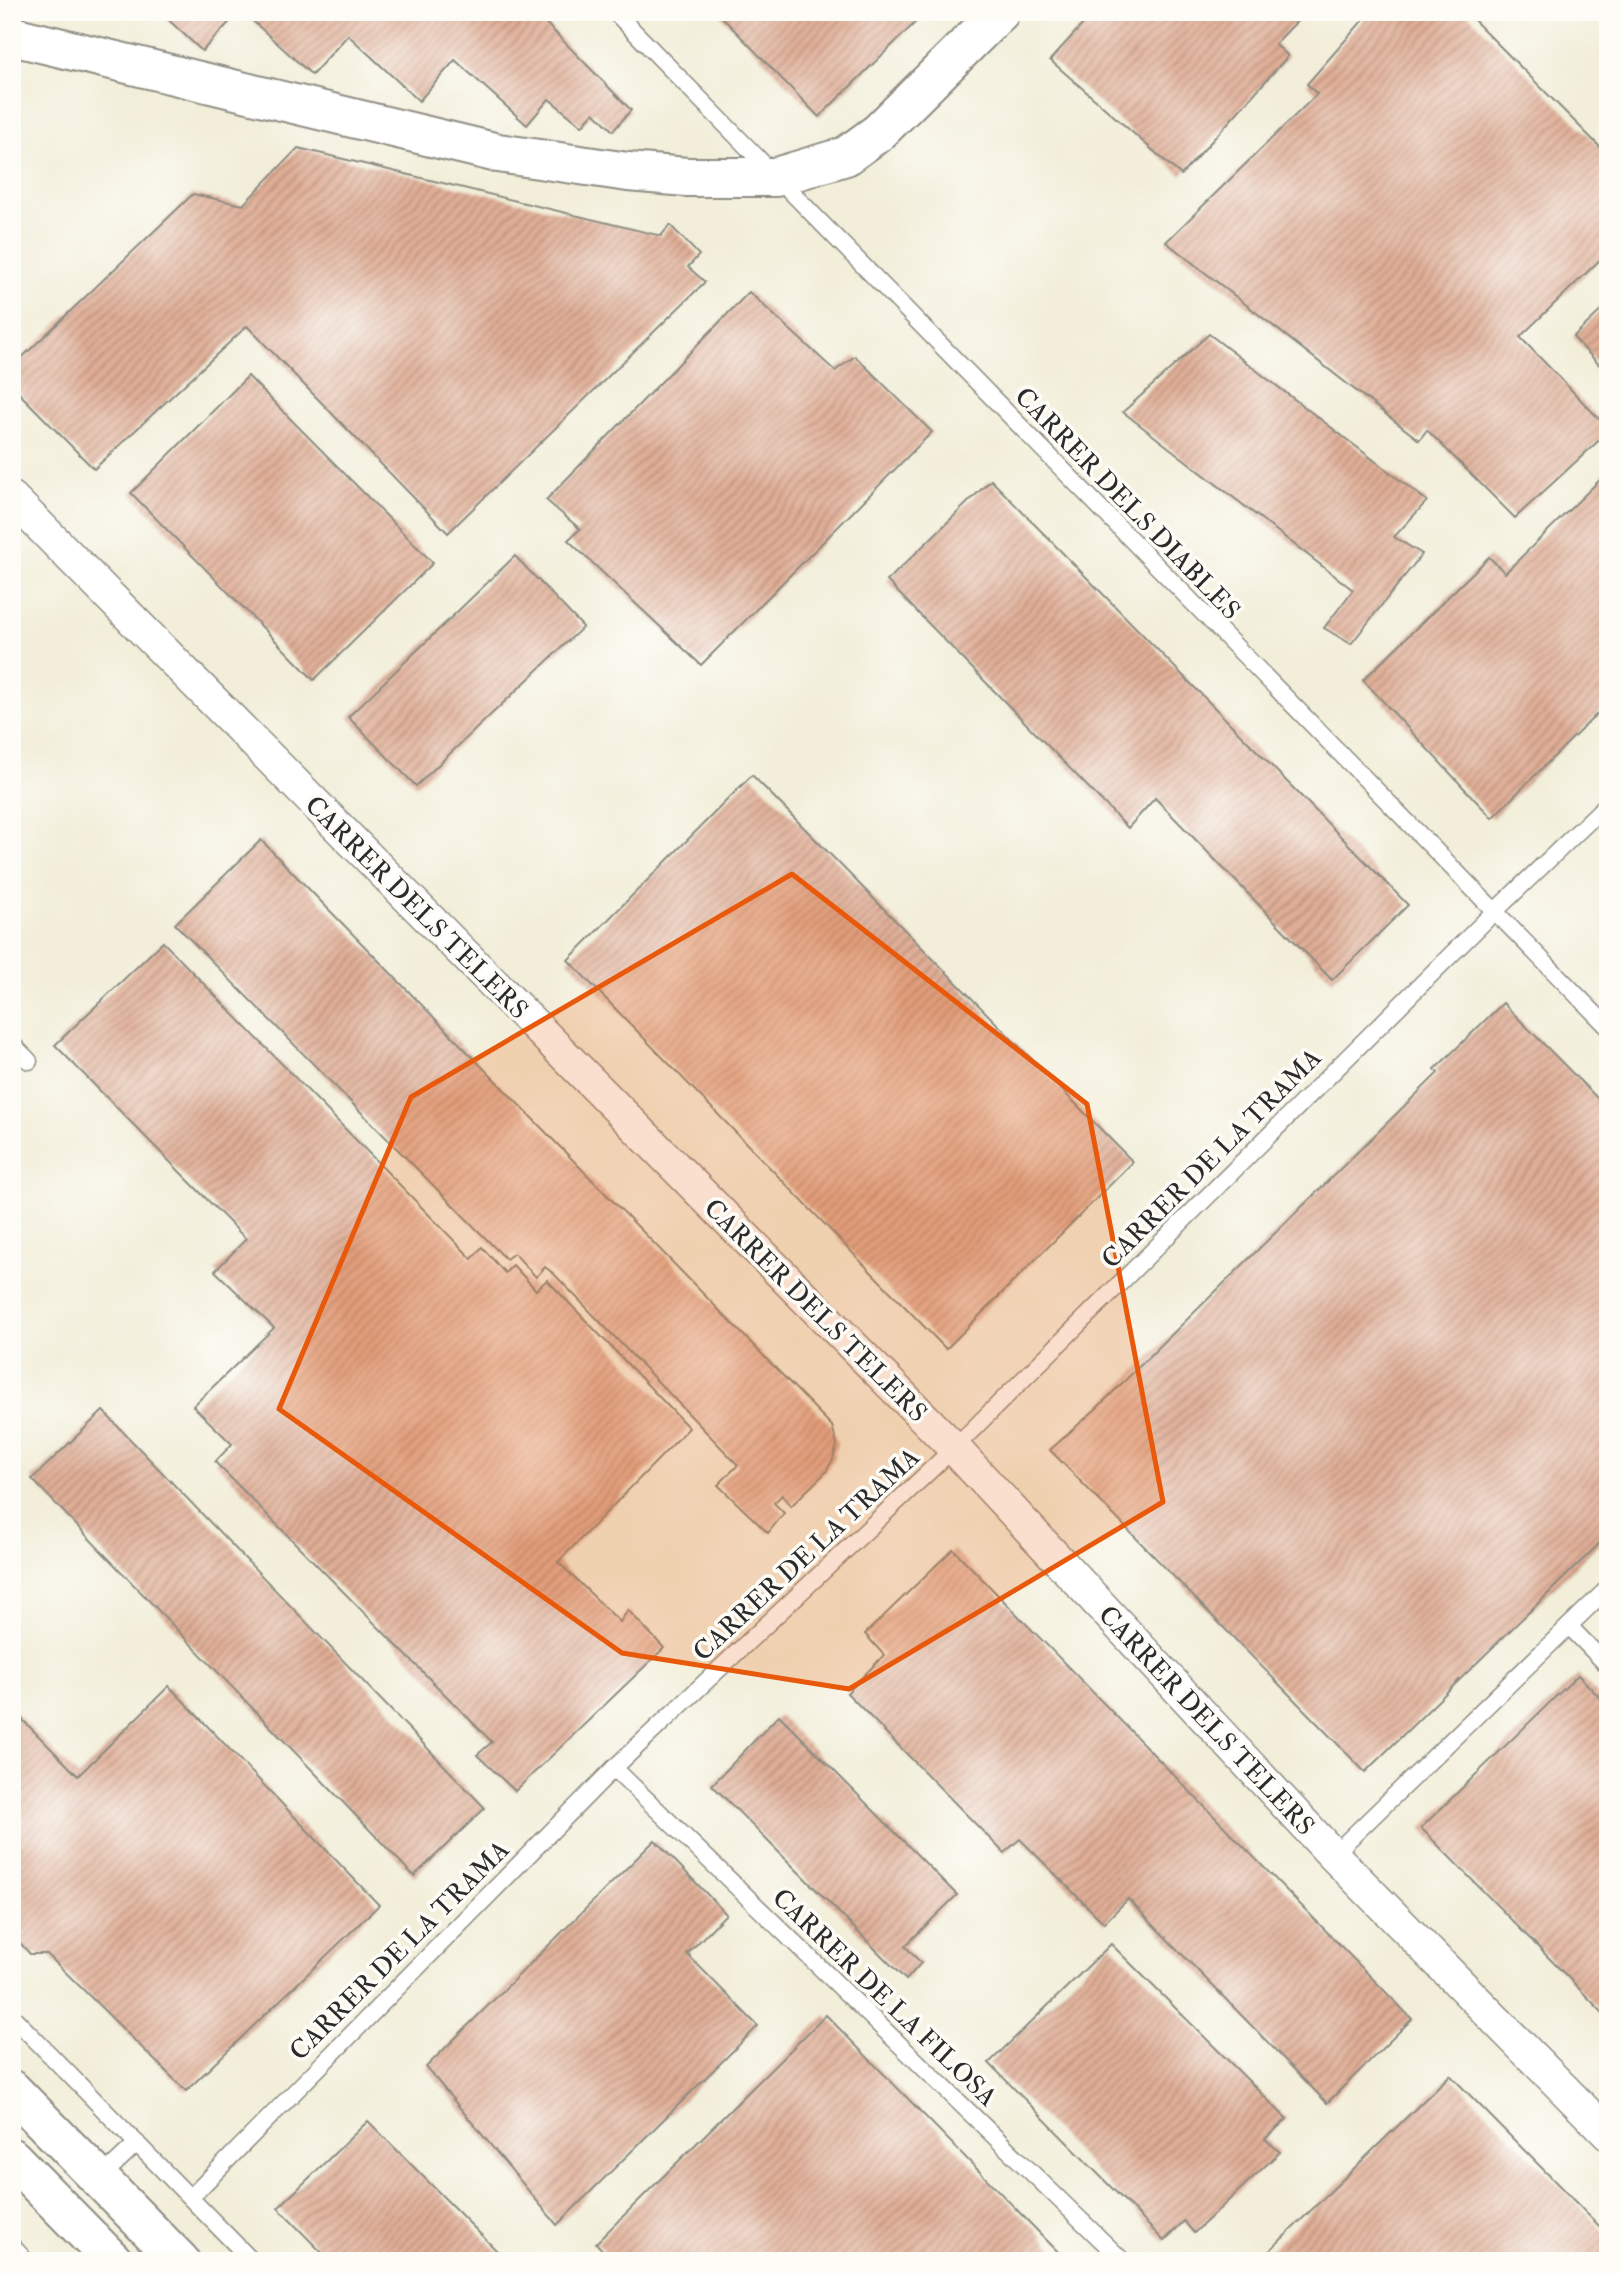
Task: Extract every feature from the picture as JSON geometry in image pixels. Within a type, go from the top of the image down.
[{"type":"street","points":[[12,36],[498,153],[628,172],[687,177],[776,177],[846,156],[879,132],[1000,12]]},
{"type":"street","name":"CARRER DELS TELERS","points":[[12,498],[954,1448],[1333,1855],[1608,2134]]},
{"type":"street","points":[[12,2090],[180,2261]]},
{"type":"street","points":[[12,2158],[113,2261]]},
{"type":"lane","name":"CARRER DELS DIABLES","points":[[615,12],[1608,1027]]},
{"type":"lane","name":"CARRER DE LA TRAMA","points":[[191,2197],[614,1768],[954,1448],[1494,912],[1608,803]]},
{"type":"lane","points":[[12,1044],[29,1061]]},
{"type":"lane","points":[[1333,1855],[1608,1588]]},
{"type":"lane","points":[[1569,1626],[1608,1666]]},
{"type":"lane","name":"CARRER DE LA FILOSA","points":[[614,1768],[1123,2261]]},
{"type":"lane","points":[[12,2016],[252,2261]]},
{"type":"lane","points":[[100,2178],[137,2143]]},
{"type":"lane","points":[[12,2246],[26,2261]]},
{"type":"highlighted area","points":[[792,874],[1087,1104],[1163,1502],[849,1689],[622,1653],[279,1409],[411,1097]]},
{"type":"building","points":[[160,12],[239,12],[202,51]]},
{"type":"building","points":[[243,12],[535,12],[631,110],[613,131],[594,112],[582,126],[549,99],[527,125],[455,60],[419,101],[348,35],[312,75]]},
{"type":"building","points":[[717,12],[926,12],[819,117]]},
{"type":"building","points":[[1094,12],[1306,12],[1275,44],[1288,56],[1181,175],[1050,60]]},
{"type":"building","points":[[1370,12],[1466,12],[1608,155],[1608,252],[1520,337],[1608,428],[1608,432],[1515,518],[1427,430],[1419,440],[1166,242],[1317,94],[1307,84]]},
{"type":"building","points":[[298,148],[661,236],[670,225],[699,255],[688,267],[705,282],[448,533],[247,326],[94,469],[12,386],[12,367],[193,194],[243,205]]},
{"type":"building","points":[[749,292],[835,371],[855,356],[932,432],[701,665],[568,540],[580,529],[546,500]]},
{"type":"building","points":[[1608,304],[1608,374],[1573,337]]},
{"type":"building","points":[[1209,334],[1427,501],[1394,537],[1422,554],[1351,644],[1324,628],[1353,590],[1123,412]]},
{"type":"building","points":[[248,376],[433,563],[314,680],[131,493]]},
{"type":"building","points":[[1608,472],[1608,703],[1492,818],[1363,680],[1489,557],[1505,573]]},
{"type":"building","points":[[991,480],[1408,905],[1332,980],[1155,798],[1128,828],[887,581]]},
{"type":"building","points":[[515,556],[583,627],[416,786],[348,717]]},
{"type":"building","points":[[752,775],[1133,1162],[946,1349],[568,960]]},
{"type":"building","points":[[261,840],[832,1426],[837,1444],[826,1472],[791,1506],[782,1495],[774,1503],[784,1513],[768,1533],[718,1485],[738,1465],[554,1274],[545,1267],[536,1277],[514,1253],[506,1259],[175,924]]},
{"type":"building","points":[[163,942],[472,1259],[482,1247],[505,1273],[513,1265],[536,1290],[547,1280],[689,1428],[558,1562],[620,1622],[628,1610],[664,1648],[515,1791],[477,1755],[492,1742],[215,1462],[232,1444],[193,1406],[274,1328],[215,1271],[246,1239],[55,1045]]},
{"type":"building","points":[[1503,1003],[1608,1109],[1608,1535],[1365,1772],[1050,1450],[1098,1407],[1438,1073],[1435,1069]]},
{"type":"building","points":[[103,1411],[485,1808],[414,1876],[32,1479]]},
{"type":"building","points":[[953,1549],[1412,2019],[1327,2103],[1128,1899],[1104,1923],[1020,1839],[1004,1853],[847,1693],[884,1655],[865,1634]]},
{"type":"building","points":[[1578,1675],[1608,1706],[1608,2018],[1421,1828]]},
{"type":"building","points":[[169,1686],[379,1905],[186,2091],[47,1954],[30,1954],[12,1934],[12,1709],[78,1776]]},
{"type":"building","points":[[779,1715],[957,1895],[905,1946],[921,1963],[906,1980],[712,1785]]},
{"type":"building","points":[[655,1840],[726,1914],[687,1954],[758,2026],[557,2225],[426,2067]]},
{"type":"building","points":[[1111,1944],[1287,2119],[1265,2139],[1280,2152],[1194,2233],[1184,2221],[1164,2241],[989,2063]]},
{"type":"building","points":[[826,2015],[1067,2261],[612,2261],[596,2243]]},
{"type":"building","points":[[1450,2075],[1608,2235],[1608,2261],[1259,2261]]},
{"type":"building","points":[[368,2121],[507,2261],[330,2261],[278,2208]]}]
